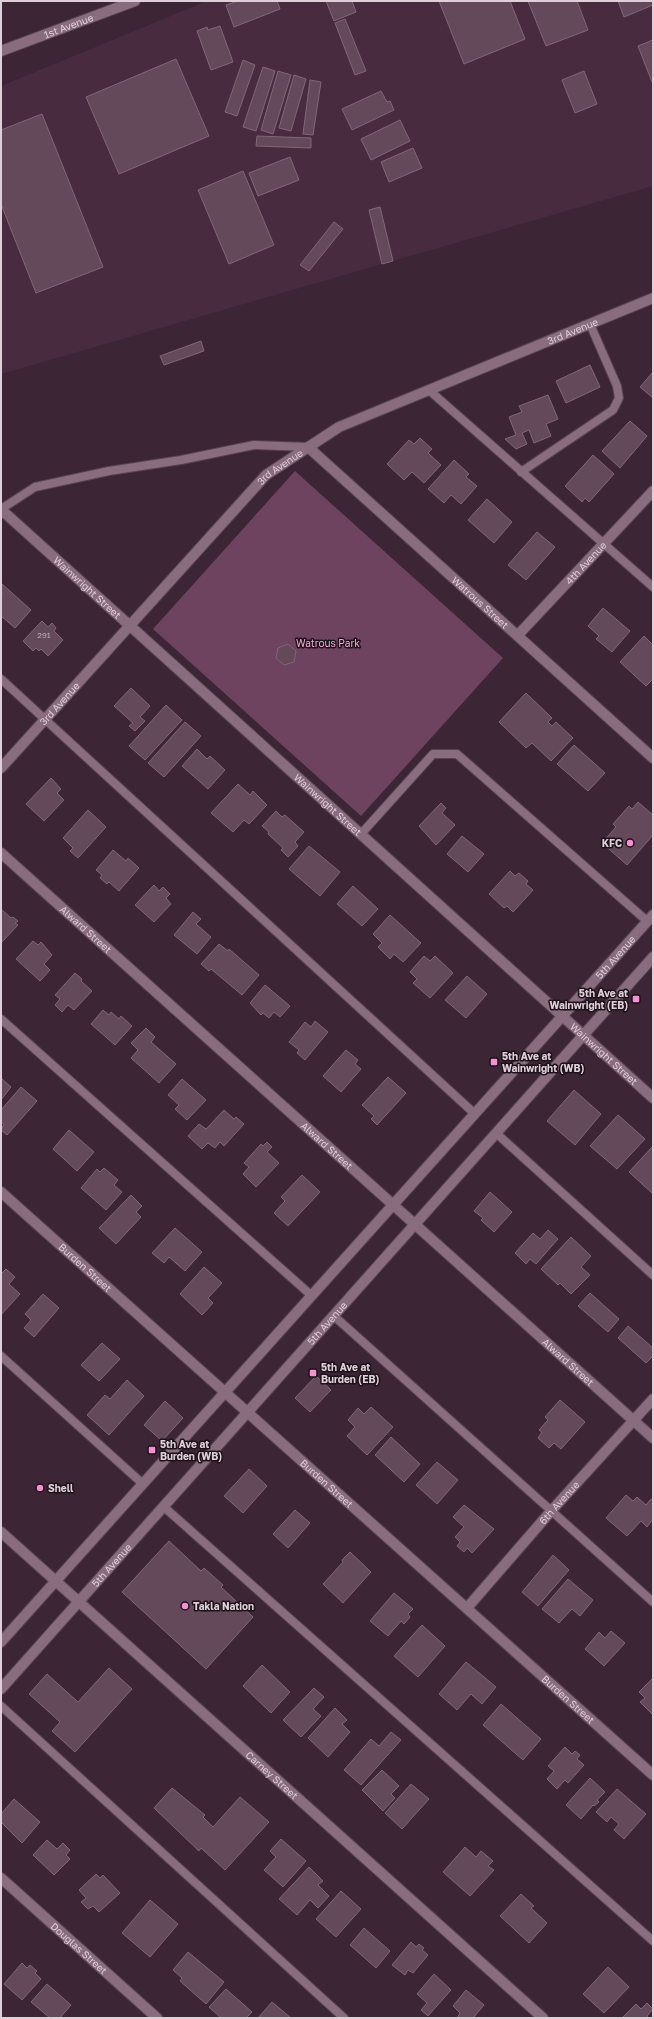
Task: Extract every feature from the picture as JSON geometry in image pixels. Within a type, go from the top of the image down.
[{"type":"street","name":"1st Avenue","points":[[1,51],[135,1]]},
{"type":"street","name":"3rd Avenue","points":[[1,768],[266,475],[339,427],[430,391],[653,298]]},
{"type":"street","name":"Watrous Street","points":[[308,447],[653,758]]},
{"type":"street","name":"4th Avenue","points":[[518,635],[653,491]]},
{"type":"street","name":"Wainwright Street","points":[[1,513],[5,513],[130,625],[653,1098]]},
{"type":"street","name":"Alward Street","points":[[1,853],[393,1203],[653,1438]]},
{"type":"street","name":"5th Avenue","points":[[1,1642],[650,918]]},
{"type":"street","name":"5th Avenue","points":[[1,1689],[653,957]]},
{"type":"street","name":"Burden Street","points":[[1,1192],[653,1775]]},
{"type":"street","name":"6th Avenue","points":[[467,1608],[552,1510],[634,1421],[653,1398]]},
{"type":"street","name":"Carney Street","points":[[1,1532],[80,1601],[543,2018]]},
{"type":"street","name":"Douglas Street","points":[[1,1878],[157,2018]]},
{"type":"lane","points":[[521,472],[613,410],[619,398],[617,386],[590,324]]},
{"type":"lane","points":[[430,391],[653,587]]},
{"type":"lane","points":[[1,509],[34,487],[109,471],[181,460],[254,445],[308,447]]},
{"type":"lane","points":[[1,679],[475,1114]]},
{"type":"lane","points":[[361,834],[433,754],[457,754],[650,918]]},
{"type":"lane","points":[[1,1019],[312,1296]]},
{"type":"lane","points":[[496,1133],[653,1276]]},
{"type":"lane","points":[[334,1316],[653,1602]]},
{"type":"lane","points":[[1,1356],[143,1484]]},
{"type":"lane","points":[[164,1507],[653,1942]]},
{"type":"lane","points":[[1,1706],[344,2018]]},
{"type":"shaded area","points":[[207,1],[653,1],[653,186],[1,374],[1,86]]},
{"type":"green space","name":"Watrous Park","points":[[295,471],[503,658],[361,816],[153,629]]},
{"type":"building","points":[[238,1],[277,1],[280,9],[234,27],[226,5]]},
{"type":"building","points":[[326,1],[352,1],[356,12],[334,21]]},
{"type":"building","points":[[439,1],[510,1],[525,39],[464,64]]},
{"type":"building","points":[[528,1],[577,1],[588,30],[546,46]]},
{"type":"building","points":[[618,1],[653,1],[653,5],[624,17]]},
{"type":"building","points":[[345,19],[366,71],[355,75],[335,23]]},
{"type":"building","points":[[220,26],[233,62],[211,70],[197,31],[207,27],[208,30]]},
{"type":"building","points":[[653,40],[653,82],[652,82],[638,46]]},
{"type":"building","points":[[176,59],[209,136],[119,174],[86,97]]},
{"type":"building","points":[[243,60],[255,65],[237,116],[225,112]]},
{"type":"building","points":[[263,67],[275,71],[256,131],[243,127]]},
{"type":"building","points":[[278,71],[291,75],[273,134],[261,130]]},
{"type":"building","points":[[584,71],[597,104],[575,113],[562,80]]},
{"type":"building","points":[[294,75],[306,79],[291,131],[279,128]]},
{"type":"building","points":[[310,80],[321,82],[313,135],[303,134]]},
{"type":"building","points":[[381,91],[387,102],[390,101],[394,110],[352,130],[342,109]]},
{"type":"building","points":[[42,114],[103,267],[36,293],[1,204],[1,130]]},
{"type":"building","points":[[400,120],[410,141],[371,160],[361,139]]},
{"type":"building","points":[[257,136],[311,138],[311,148],[256,146]]},
{"type":"building","points":[[413,148],[422,168],[389,182],[381,162]]},
{"type":"building","points":[[290,157],[299,180],[258,196],[249,173]]},
{"type":"building","points":[[243,171],[274,245],[229,264],[198,190]]},
{"type":"building","points":[[380,207],[393,261],[382,264],[369,210]]},
{"type":"building","points":[[334,222],[343,229],[309,271],[300,265]]},
{"type":"building","points":[[201,341],[204,351],[164,365],[160,356]]},
{"type":"building","points":[[590,365],[600,387],[566,403],[556,381]]},
{"type":"building","points":[[653,372],[653,398],[640,387]]},
{"type":"building","points":[[548,395],[558,419],[546,424],[551,436],[534,443],[529,430],[522,433],[527,444],[516,449],[505,439],[516,435],[509,417],[522,412],[519,406]]},
{"type":"building","points":[[630,421],[647,436],[620,468],[602,451]]},
{"type":"building","points":[[420,438],[432,449],[428,453],[441,465],[424,483],[412,472],[404,480],[387,464],[409,440],[414,444]]},
{"type":"building","points":[[593,455],[614,474],[589,502],[585,498],[582,502],[565,486]]},
{"type":"building","points":[[454,460],[469,474],[466,477],[477,486],[461,504],[451,495],[444,503],[428,489]]},
{"type":"building","points":[[487,499],[512,522],[494,543],[468,520]]},
{"type":"building","points":[[537,532],[555,547],[526,580],[508,565]]},
{"type":"building","points":[[2,584],[31,610],[15,628],[1,616]]},
{"type":"building","points":[[603,608],[630,631],[612,652],[596,639],[599,636],[588,626]]},
{"type":"building","points":[[42,621],[48,627],[52,623],[56,628],[54,631],[63,640],[48,656],[41,649],[39,651],[36,648],[33,651],[23,641]]},
{"type":"building","points":[[644,636],[653,645],[653,679],[646,686],[620,662]]},
{"type":"building","points":[[288,644],[296,651],[294,662],[284,665],[276,658],[278,648]]},
{"type":"building","points":[[131,688],[150,706],[140,717],[145,721],[135,731],[129,726],[133,723],[114,706]]},
{"type":"building","points":[[526,693],[552,718],[548,722],[552,726],[556,722],[573,738],[551,761],[532,743],[526,748],[499,722]]},
{"type":"building","points":[[166,705],[182,720],[145,760],[129,746]]},
{"type":"building","points":[[185,722],[201,736],[164,777],[148,763]]},
{"type":"building","points":[[574,745],[605,773],[588,791],[557,764]]},
{"type":"building","points":[[197,749],[207,759],[210,756],[225,770],[208,789],[182,766]]},
{"type":"building","points":[[51,778],[61,789],[57,793],[64,800],[44,821],[26,804]]},
{"type":"building","points":[[238,784],[250,795],[253,791],[267,805],[249,824],[244,820],[233,832],[211,813]]},
{"type":"building","points":[[638,802],[653,815],[653,835],[627,865],[602,843],[616,827],[613,824],[629,806],[632,809]]},
{"type":"building","points":[[441,803],[446,808],[442,813],[455,825],[436,845],[419,826]]},
{"type":"building","points":[[88,810],[106,827],[78,858],[70,851],[73,848],[63,838]]},
{"type":"building","points":[[276,811],[282,817],[285,815],[304,832],[295,842],[298,846],[288,857],[281,850],[283,848],[262,826]]},
{"type":"building","points":[[462,836],[484,854],[468,872],[447,854]]},
{"type":"building","points":[[309,846],[340,872],[320,896],[289,869]]},
{"type":"building","points":[[113,850],[126,861],[128,858],[139,868],[119,891],[109,882],[107,884],[100,878],[102,875],[96,870]]},
{"type":"building","points":[[510,871],[515,876],[519,873],[528,881],[526,884],[533,890],[513,912],[507,906],[504,908],[489,894]]},
{"type":"building","points":[[154,885],[159,891],[163,887],[170,894],[166,898],[171,904],[154,922],[135,905]]},
{"type":"building","points":[[353,886],[378,909],[362,926],[337,904]]},
{"type":"building","points":[[1,909],[11,918],[13,917],[18,921],[15,923],[18,925],[1,943]]},
{"type":"building","points":[[193,912],[201,919],[196,924],[211,937],[197,954],[174,935]]},
{"type":"building","points":[[390,915],[421,943],[403,962],[394,954],[390,959],[378,947],[382,943],[373,934]]},
{"type":"building","points":[[33,941],[38,945],[41,942],[52,955],[44,964],[50,970],[40,981],[16,959]]},
{"type":"building","points":[[219,944],[228,951],[229,949],[259,975],[242,995],[211,969],[209,971],[201,964]]},
{"type":"building","points":[[424,956],[430,961],[435,956],[453,973],[430,998],[413,983],[417,979],[410,972]]},
{"type":"building","points":[[75,973],[92,991],[74,1010],[68,1005],[62,1012],[55,1005],[60,999],[55,995]]},
{"type":"building","points":[[467,976],[487,994],[466,1018],[445,1000]]},
{"type":"building","points":[[265,985],[290,1006],[280,1017],[274,1012],[269,1018],[263,1013],[261,1015],[250,1003]]},
{"type":"building","points":[[103,1010],[109,1015],[111,1012],[119,1019],[121,1016],[132,1026],[115,1045],[91,1024]]},
{"type":"building","points":[[315,1021],[328,1032],[305,1060],[297,1053],[299,1050],[289,1042],[305,1022],[311,1027]]},
{"type":"building","points":[[146,1028],[155,1037],[151,1042],[176,1064],[159,1083],[131,1058],[138,1050],[131,1043]]},
{"type":"building","points":[[346,1050],[358,1060],[355,1064],[361,1069],[341,1092],[323,1076]]},
{"type":"building","points":[[388,1077],[406,1093],[377,1125],[371,1119],[374,1116],[362,1105]]},
{"type":"building","points":[[1,1078],[11,1087],[1,1100]]},
{"type":"building","points":[[182,1079],[206,1100],[187,1120],[175,1109],[179,1105],[168,1095]]},
{"type":"building","points":[[21,1087],[37,1101],[7,1135],[1,1130],[4,1124],[1,1122],[1,1110]]},
{"type":"building","points":[[574,1090],[601,1114],[575,1145],[547,1121]]},
{"type":"building","points":[[224,1110],[234,1119],[236,1117],[244,1124],[224,1146],[220,1142],[215,1148],[208,1143],[202,1149],[188,1136],[199,1124],[206,1129]]},
{"type":"building","points":[[618,1115],[645,1139],[617,1169],[590,1146]]},
{"type":"building","points":[[69,1130],[94,1152],[77,1171],[53,1149]]},
{"type":"building","points":[[267,1142],[272,1147],[267,1152],[279,1163],[256,1187],[243,1174],[249,1167],[244,1163],[261,1144],[263,1146]]},
{"type":"building","points":[[653,1146],[653,1194],[629,1172]]},
{"type":"building","points":[[104,1168],[118,1180],[114,1185],[122,1192],[106,1210],[81,1188],[97,1169],[100,1172]]},
{"type":"building","points":[[302,1175],[320,1192],[288,1226],[274,1213],[285,1201],[281,1197]]},
{"type":"building","points":[[490,1192],[512,1212],[494,1232],[481,1220],[483,1218],[474,1211]]},
{"type":"building","points":[[131,1195],[142,1206],[136,1212],[141,1217],[116,1244],[99,1228]]},
{"type":"building","points":[[175,1228],[202,1252],[185,1271],[169,1257],[164,1263],[152,1253]]},
{"type":"building","points":[[548,1230],[558,1239],[536,1264],[530,1259],[526,1264],[515,1253],[533,1233],[540,1239]]},
{"type":"building","points":[[571,1237],[591,1256],[581,1267],[590,1275],[571,1294],[560,1283],[558,1285],[541,1269]]},
{"type":"building","points":[[204,1267],[222,1283],[208,1298],[213,1303],[202,1315],[180,1294]]},
{"type":"building","points":[[6,1269],[15,1277],[9,1284],[20,1294],[1,1315],[1,1274]]},
{"type":"building","points":[[590,1293],[619,1319],[608,1332],[578,1306]]},
{"type":"building","points":[[43,1294],[59,1308],[34,1337],[24,1328],[31,1320],[25,1314]]},
{"type":"building","points":[[628,1326],[653,1348],[653,1356],[646,1363],[618,1338]]},
{"type":"building","points":[[102,1343],[120,1359],[99,1381],[81,1365]]},
{"type":"building","points":[[316,1376],[331,1390],[310,1412],[295,1398]]},
{"type":"building","points":[[127,1380],[144,1396],[109,1435],[87,1415],[105,1395],[110,1399]]},
{"type":"building","points":[[560,1400],[585,1422],[561,1449],[554,1443],[549,1448],[538,1438],[542,1432],[539,1430],[548,1420],[545,1417]]},
{"type":"building","points":[[165,1401],[183,1418],[162,1441],[144,1425]]},
{"type":"building","points":[[371,1407],[393,1427],[367,1455],[347,1436],[355,1427],[348,1420],[358,1408],[364,1414]]},
{"type":"building","points":[[391,1437],[420,1464],[404,1482],[375,1455]]},
{"type":"building","points":[[437,1462],[458,1480],[437,1504],[416,1485]]},
{"type":"building","points":[[249,1469],[267,1486],[243,1513],[224,1496]]},
{"type":"building","points":[[626,1495],[633,1501],[637,1497],[646,1505],[651,1499],[653,1500],[653,1519],[647,1527],[641,1521],[627,1536],[606,1518]]},
{"type":"building","points":[[464,1505],[494,1529],[472,1553],[467,1548],[464,1552],[457,1546],[460,1542],[455,1537],[464,1527],[453,1517]]},
{"type":"building","points":[[295,1510],[310,1523],[288,1548],[273,1534]]},
{"type":"building","points":[[169,1541],[201,1571],[204,1568],[223,1585],[221,1587],[253,1617],[206,1669],[122,1592]]},
{"type":"building","points":[[350,1552],[371,1572],[343,1603],[323,1584]]},
{"type":"building","points":[[553,1555],[569,1570],[538,1606],[522,1592]]},
{"type":"building","points":[[568,1579],[593,1600],[580,1616],[572,1609],[559,1623],[542,1609]]},
{"type":"building","points":[[394,1593],[413,1609],[408,1614],[410,1617],[404,1624],[401,1621],[388,1636],[370,1621]]},
{"type":"building","points":[[422,1625],[445,1646],[418,1677],[394,1656]]},
{"type":"building","points":[[611,1631],[625,1643],[604,1666],[585,1649],[599,1632],[605,1638]]},
{"type":"building","points":[[466,1662],[496,1687],[482,1704],[471,1694],[457,1710],[439,1694]]},
{"type":"building","points":[[262,1665],[290,1692],[271,1713],[243,1686]]},
{"type":"building","points":[[109,1668],[132,1689],[75,1752],[52,1731],[60,1722],[29,1694],[47,1674],[78,1702]]},
{"type":"building","points":[[653,1678],[653,1715],[640,1702],[645,1698],[639,1692]]},
{"type":"building","points":[[314,1688],[324,1697],[313,1709],[321,1716],[301,1737],[283,1720]]},
{"type":"building","points":[[501,1704],[541,1739],[523,1760],[483,1725]]},
{"type":"building","points":[[335,1708],[347,1720],[342,1724],[350,1732],[328,1757],[308,1738]]},
{"type":"building","points":[[391,1732],[401,1740],[361,1785],[344,1770],[371,1739],[379,1746]]},
{"type":"building","points":[[565,1747],[572,1754],[575,1751],[580,1755],[577,1759],[584,1765],[568,1783],[565,1780],[557,1789],[547,1779],[554,1771],[548,1766]]},
{"type":"building","points":[[382,1770],[399,1786],[391,1794],[395,1798],[383,1811],[362,1790]]},
{"type":"building","points":[[590,1778],[605,1792],[597,1800],[599,1802],[594,1806],[593,1805],[581,1819],[566,1805]]},
{"type":"building","points":[[411,1784],[429,1799],[402,1829],[385,1813]]},
{"type":"building","points":[[172,1788],[205,1815],[203,1817],[213,1827],[240,1797],[269,1822],[225,1870],[201,1848],[199,1851],[154,1808]]},
{"type":"building","points":[[617,1789],[646,1814],[624,1839],[614,1830],[619,1824],[611,1817],[607,1822],[596,1812]]},
{"type":"building","points":[[14,1799],[40,1822],[22,1843],[1,1822],[1,1814]]},
{"type":"building","points":[[281,1839],[306,1861],[283,1887],[264,1870],[276,1857],[270,1851]]},
{"type":"building","points":[[47,1840],[57,1849],[63,1843],[70,1850],[66,1855],[70,1859],[54,1875],[33,1855]]},
{"type":"building","points":[[465,1847],[476,1857],[481,1851],[493,1861],[488,1866],[494,1870],[470,1896],[443,1872]]},
{"type":"building","points":[[309,1867],[323,1881],[318,1885],[329,1896],[318,1908],[310,1900],[297,1915],[279,1899]]},
{"type":"building","points":[[96,1874],[100,1878],[103,1875],[120,1893],[99,1912],[93,1906],[88,1909],[81,1902],[86,1898],[79,1890]]},
{"type":"building","points":[[341,1891],[361,1909],[336,1937],[316,1919]]},
{"type":"building","points":[[521,1894],[534,1906],[531,1908],[547,1923],[529,1943],[500,1916]]},
{"type":"building","points":[[150,1900],[178,1924],[150,1957],[122,1933]]},
{"type":"building","points":[[364,1928],[390,1951],[376,1968],[350,1945]]},
{"type":"building","points":[[411,1942],[416,1947],[419,1944],[424,1948],[422,1950],[428,1955],[413,1973],[408,1970],[405,1975],[392,1965]]},
{"type":"building","points":[[188,1952],[224,1982],[206,2004],[180,1981],[182,1978],[173,1970]]},
{"type":"building","points":[[22,1963],[27,1968],[30,1965],[37,1971],[35,1973],[41,1979],[22,2000],[4,1984]]},
{"type":"building","points":[[608,1967],[629,1987],[604,2013],[583,1994]]},
{"type":"building","points":[[434,1974],[451,1990],[428,2016],[421,2010],[427,2003],[417,1994]]},
{"type":"building","points":[[47,1984],[71,2005],[60,2018],[50,2018],[31,2002]]},
{"type":"building","points":[[226,1989],[252,2012],[246,2018],[221,2018],[209,2007]]},
{"type":"building","points":[[466,1990],[484,2005],[473,2018],[457,2018],[460,2013],[453,2006]]},
{"type":"building","points":[[272,2002],[291,2018],[258,2018]]},
{"type":"building","points":[[647,2003],[653,2009],[647,2016],[649,2018],[622,2018],[636,2004],[641,2009]]},
{"type":"place","name":"KFC","points":[[630,843]]},
{"type":"place","name":"5th Ave at Wainwright (EB)","points":[[636,999]]},
{"type":"place","name":"5th Ave at Wainwright (WB)","points":[[494,1062]]},
{"type":"place","name":"5th Ave at Burden (EB)","points":[[313,1373]]},
{"type":"place","name":"5th Ave at Burden (WB)","points":[[152,1450]]},
{"type":"place","name":"Shell","points":[[40,1488]]},
{"type":"place","name":"Takla Nation","points":[[185,1606]]}]
